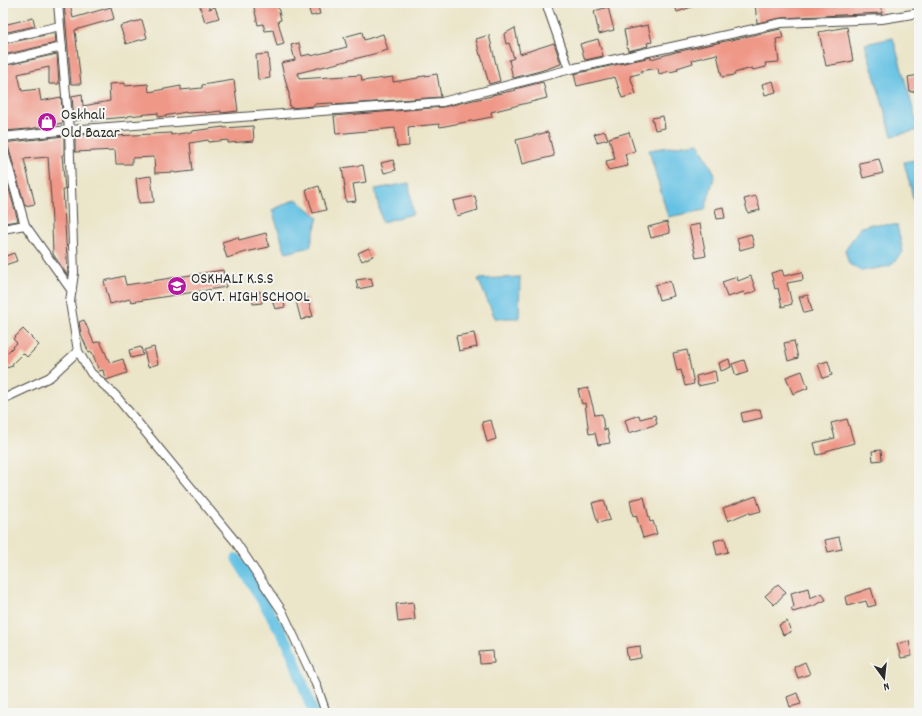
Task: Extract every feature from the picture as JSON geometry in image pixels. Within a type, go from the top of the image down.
[{"type":"street","points":[[58,3],[69,130],[74,273],[70,302],[78,351],[91,373],[115,395],[235,541],[282,611],[316,684],[326,713]]},
{"type":"street","points":[[546,3],[569,69]]},
{"type":"street","points":[[3,137],[69,130],[442,102],[569,69],[781,23],[882,19],[919,13]]},
{"type":"street","points":[[3,39],[60,26]]},
{"type":"street","points":[[3,61],[62,47]]},
{"type":"street","points":[[3,148],[25,225],[72,291]]},
{"type":"street","points":[[3,229],[25,225]]},
{"type":"street","points":[[3,399],[50,376],[78,351]]},
{"type":"water","points":[[893,38],[919,130],[892,136],[865,44]]},
{"type":"water","points":[[698,143],[715,174],[705,210],[668,217],[649,150]]},
{"type":"water","points":[[919,159],[919,213],[917,213],[904,162]]},
{"type":"water","points":[[409,183],[413,214],[382,222],[375,189]]},
{"type":"water","points":[[296,199],[318,217],[310,247],[286,253],[272,210]]},
{"type":"water","points":[[871,224],[897,225],[903,252],[890,266],[861,271],[849,264],[845,250],[860,228]]},
{"type":"water","points":[[520,277],[519,318],[495,318],[478,279]]},
{"type":"building","points":[[64,3],[70,3],[73,18],[111,7],[114,19],[75,30],[81,84],[71,84]]},
{"type":"building","points":[[199,3],[208,3],[209,9],[215,7],[219,18],[205,22]]},
{"type":"building","points":[[253,3],[277,3],[281,20],[278,21],[284,44],[277,46],[273,30],[265,31],[263,24],[258,25]]},
{"type":"building","points":[[307,3],[317,3],[320,14],[311,16]]},
{"type":"building","points":[[674,3],[699,3],[700,4],[677,12]]},
{"type":"building","points":[[755,3],[880,3],[882,13],[781,18],[757,23]]},
{"type":"building","points":[[608,7],[614,30],[599,34],[594,11]]},
{"type":"building","points":[[33,18],[35,26],[3,33],[3,25]]},
{"type":"building","points":[[142,20],[147,38],[126,44],[120,26]]},
{"type":"building","points":[[648,25],[652,42],[647,43],[648,46],[628,51],[624,30]]},
{"type":"building","points":[[847,27],[853,61],[826,66],[819,32]]},
{"type":"building","points":[[515,28],[520,54],[554,43],[561,64],[513,78],[509,60],[514,58],[509,43],[506,44],[504,34]]},
{"type":"building","points":[[781,29],[783,38],[776,39],[779,62],[765,63],[766,67],[753,70],[752,68],[734,73],[735,75],[722,77],[717,54],[692,60],[693,63],[677,68],[678,70],[659,74],[658,68],[641,71],[642,73],[630,76],[636,94],[622,98],[615,77],[577,86],[574,74],[651,57],[651,59]]},
{"type":"building","points":[[362,32],[364,40],[383,34],[388,50],[298,73],[299,79],[361,75],[362,81],[393,77],[393,82],[437,74],[441,97],[333,105],[333,103],[314,104],[314,106],[290,108],[289,94],[281,63],[295,60],[291,45],[299,43],[302,56],[311,54],[311,56],[347,47],[344,37]]},
{"type":"building","points":[[55,33],[56,43],[3,55],[3,44]]},
{"type":"building","points":[[489,35],[500,81],[489,84],[476,39]]},
{"type":"building","points":[[598,39],[603,56],[585,60],[580,44]]},
{"type":"building","points":[[57,54],[59,84],[49,84],[49,67],[18,74],[22,91],[39,89],[41,101],[61,97],[63,123],[29,129],[3,131],[3,66]]},
{"type":"building","points":[[268,54],[270,78],[258,80],[256,55]]},
{"type":"building","points":[[919,75],[919,91],[910,92],[908,77]]},
{"type":"building","points":[[234,80],[238,111],[221,113],[221,111],[205,113],[186,112],[158,117],[158,113],[92,121],[91,118],[74,121],[72,96],[82,94],[83,106],[110,101],[109,84],[125,83],[125,86],[148,84],[149,92],[181,86],[181,90],[202,88],[202,85]]},
{"type":"building","points":[[773,81],[776,92],[765,95],[762,84]]},
{"type":"building","points":[[543,82],[547,98],[491,112],[492,117],[440,127],[439,124],[408,127],[409,146],[397,147],[395,128],[336,134],[334,116],[443,107],[516,90],[515,89]]},
{"type":"building","points":[[663,116],[665,128],[655,130],[652,118]]},
{"type":"building","points":[[253,126],[254,141],[228,143],[228,140],[209,142],[208,140],[190,143],[193,171],[155,173],[154,157],[132,158],[132,164],[116,164],[115,150],[75,152],[75,135],[95,134],[95,137],[171,133],[171,135],[224,127]]},
{"type":"building","points":[[605,131],[608,139],[597,142],[594,134]]},
{"type":"building","points":[[548,132],[554,156],[522,164],[516,140]]},
{"type":"building","points":[[629,132],[635,151],[625,154],[628,166],[608,170],[606,161],[615,159],[609,138]]},
{"type":"building","points":[[64,136],[64,155],[62,155],[65,189],[63,189],[68,276],[53,254],[48,157],[24,159],[35,204],[25,206],[8,146],[7,144],[3,143]]},
{"type":"building","points":[[879,159],[883,173],[863,178],[859,163]]},
{"type":"building","points":[[393,160],[396,170],[384,173],[381,163]]},
{"type":"building","points":[[363,165],[366,182],[353,184],[356,201],[346,202],[342,168]]},
{"type":"building","points":[[3,168],[18,221],[3,223]]},
{"type":"building","points":[[151,176],[154,202],[139,203],[136,178]]},
{"type":"building","points":[[319,186],[326,210],[313,213],[306,190]]},
{"type":"building","points":[[475,196],[478,210],[457,216],[453,201]]},
{"type":"building","points":[[756,196],[760,210],[748,213],[744,199]]},
{"type":"building","points":[[723,207],[725,218],[717,219],[715,209]]},
{"type":"building","points":[[667,222],[670,233],[651,238],[648,227]]},
{"type":"building","points":[[700,224],[706,256],[696,258],[689,226]]},
{"type":"building","points":[[266,233],[269,247],[227,258],[222,242],[238,237],[239,240]]},
{"type":"building","points":[[751,234],[754,246],[740,250],[737,238]]},
{"type":"building","points":[[369,248],[373,256],[362,261],[358,253]]},
{"type":"building","points":[[14,253],[17,261],[5,265],[3,257]]},
{"type":"building","name":"OSKHALI K.S.S GOVT. HIGH SCHOOL","points":[[223,270],[226,287],[131,302],[130,299],[110,304],[104,281],[124,276],[126,285]]},
{"type":"building","points":[[782,270],[784,276],[802,272],[803,280],[787,283],[792,304],[782,307],[778,288],[775,289],[771,273]]},
{"type":"building","points":[[751,276],[756,291],[745,295],[744,292],[727,297],[722,282],[737,277],[738,281]]},
{"type":"building","points":[[371,278],[373,286],[358,289],[356,280]]},
{"type":"building","points":[[670,281],[674,296],[659,300],[655,285]]},
{"type":"building","points":[[252,292],[261,292],[262,303],[253,304]]},
{"type":"building","points":[[808,295],[812,311],[804,313],[799,297]]},
{"type":"building","points":[[283,296],[285,307],[275,309],[272,299]]},
{"type":"building","points":[[307,297],[313,316],[301,320],[296,301]]},
{"type":"building","points":[[84,320],[94,343],[100,341],[110,363],[123,359],[127,373],[106,380],[105,379],[103,370],[99,371],[92,352],[89,353],[81,334],[79,322]]},
{"type":"building","points":[[23,329],[39,345],[27,357],[23,353],[12,364],[13,366],[6,368],[3,357],[17,343],[13,339]]},
{"type":"building","points":[[474,333],[477,347],[459,351],[456,336]]},
{"type":"building","points":[[794,341],[798,358],[788,361],[784,343]]},
{"type":"building","points":[[141,347],[143,355],[131,358],[129,350]]},
{"type":"building","points":[[154,347],[158,364],[148,367],[144,350]]},
{"type":"building","points":[[687,350],[694,384],[685,386],[681,370],[677,371],[673,353]]},
{"type":"building","points":[[729,359],[731,367],[721,371],[719,363]]},
{"type":"building","points":[[744,360],[748,372],[736,376],[732,364]]},
{"type":"building","points":[[828,361],[832,375],[823,378],[818,364]]},
{"type":"building","points":[[715,371],[717,382],[698,386],[696,376]]},
{"type":"building","points":[[802,371],[808,388],[793,394],[786,377]]},
{"type":"building","points":[[588,388],[595,415],[602,414],[604,430],[607,429],[610,443],[598,445],[595,433],[589,434],[585,403],[582,404],[578,390]]},
{"type":"building","points":[[760,409],[762,418],[743,422],[741,413]]},
{"type":"building","points":[[639,415],[640,419],[655,415],[657,424],[629,433],[625,420]]},
{"type":"building","points":[[847,419],[854,443],[817,455],[814,443],[835,438],[831,423]]},
{"type":"building","points":[[491,420],[496,439],[487,442],[482,422]]},
{"type":"building","points":[[881,450],[882,460],[873,461],[872,451]]},
{"type":"building","points":[[756,496],[761,511],[750,514],[749,512],[728,521],[723,508]]},
{"type":"building","points":[[644,497],[650,522],[653,521],[657,534],[643,538],[636,515],[633,516],[630,500]]},
{"type":"building","points":[[604,500],[610,520],[598,523],[592,503]]},
{"type":"building","points":[[839,537],[842,549],[828,552],[825,540]]},
{"type":"building","points":[[725,538],[728,552],[717,555],[714,541]]},
{"type":"building","points":[[778,584],[786,592],[774,605],[765,596]]},
{"type":"building","points":[[808,588],[810,598],[822,593],[826,600],[793,612],[791,609],[794,607],[791,593]]},
{"type":"building","points":[[871,588],[876,605],[868,607],[866,601],[847,606],[845,597]]},
{"type":"building","points":[[413,602],[415,620],[398,622],[396,604]]},
{"type":"building","points":[[787,621],[791,632],[783,635],[779,625]]},
{"type":"building","points":[[909,641],[912,656],[901,658],[897,644]]},
{"type":"building","points":[[640,646],[641,658],[628,660],[626,648]]},
{"type":"building","points":[[493,651],[494,663],[480,664],[479,652]]},
{"type":"building","points":[[805,662],[810,674],[798,678],[794,667]]},
{"type":"building","points":[[797,693],[801,704],[790,707],[787,697]]},
{"type":"waterway","points":[[237,559],[289,645],[313,713]]},
{"type":"place","name":"Oskhali Old Bazar","points":[[47,122]]},
{"type":"place","name":"OSKHALI K.S.S GOVT. HIGH SCHOOL","points":[[177,286]]}]
